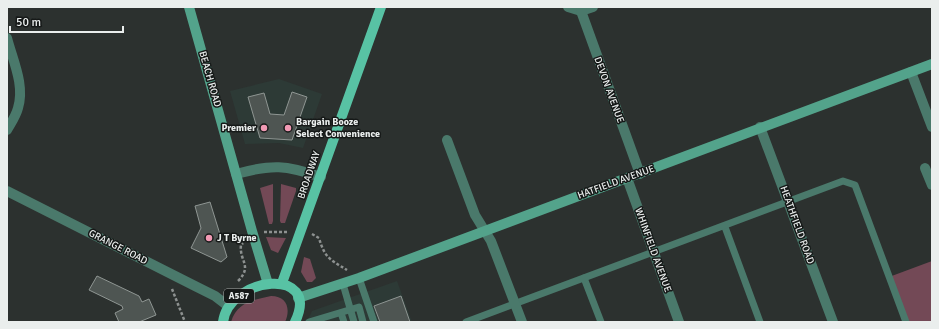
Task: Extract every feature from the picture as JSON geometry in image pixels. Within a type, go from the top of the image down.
[{"type":"main road","name":"BROADWAY","points":[[282,283],[381,7]]},
{"type":"main road","name":"A587","points":[[223,322],[228,306],[239,296],[268,284],[282,283]]},
{"type":"main road","points":[[282,283],[294,290],[298,298],[299,321]]},
{"type":"street","name":"BEACH ROAD","points":[[189,7],[268,284]]},
{"type":"street","points":[[568,7],[581,9],[593,7]]},
{"type":"street","name":"DEVON AVENUE","points":[[581,9],[640,174]]},
{"type":"street","points":[[7,38],[19,79],[21,94],[18,110],[7,130]]},
{"type":"street","name":"HATFIELD AVENUE","points":[[298,298],[343,284],[932,64]]},
{"type":"street","points":[[911,72],[932,128]]},
{"type":"street","name":"HEATHFIELD ROAD","points":[[760,127],[833,322]]},
{"type":"street","points":[[447,140],[475,215],[490,241],[522,322]]},
{"type":"street","points":[[236,174],[261,167],[277,166],[300,170],[321,177]]},
{"type":"street","points":[[925,168],[932,185]]},
{"type":"street","name":"WHINFIELD AVENUE","points":[[627,178],[679,322]]},
{"type":"street","name":"GRANGE ROAD","points":[[7,191],[215,296],[228,306]]},
{"type":"lane","points":[[466,322],[725,227],[843,181],[855,185],[906,322]]},
{"type":"lane","points":[[725,227],[760,322]]},
{"type":"lane","points":[[359,278],[374,322]]},
{"type":"lane","points":[[584,278],[601,322]]},
{"type":"lane","points":[[343,284],[354,322]]},
{"type":"lane","points":[[313,321],[333,319],[341,313],[359,307],[364,322]]},
{"type":"lane","points":[[341,313],[344,322]]},
{"type":"shaded area","points":[[279,79],[322,94],[303,148],[279,143],[245,144],[230,91]]},
{"type":"shaded area","points":[[273,184],[273,221],[272,224],[269,224],[260,188]]},
{"type":"shaded area","points":[[281,184],[296,188],[285,223],[281,223],[280,221]]},
{"type":"shaded area","points":[[266,237],[286,238],[278,253],[271,250]]},
{"type":"shaded area","points":[[304,257],[310,259],[316,278],[312,282],[307,282],[301,272]]},
{"type":"shaded area","points":[[932,261],[932,322],[906,322],[889,277]]},
{"type":"shaded area","points":[[397,281],[412,322],[307,322],[312,311]]},
{"type":"shaded area","points":[[271,296],[281,298],[286,304],[288,312],[285,322],[231,322],[237,310],[246,303]]},
{"type":"building","points":[[292,92],[307,97],[292,140],[260,138],[248,97],[264,93],[270,114],[284,115]]},
{"type":"building","name":"J T Byrne","points":[[210,202],[227,257],[221,262],[191,248],[201,228],[195,206]]},
{"type":"building","points":[[97,276],[139,296],[142,302],[149,299],[156,315],[139,322],[119,322],[115,313],[123,309],[122,306],[89,290]]},
{"type":"building","points":[[401,296],[410,322],[380,322],[374,306]]},
{"type":"place","name":"Premier","points":[[264,128]]},
{"type":"place","name":"Bargain Booze Select Convenience","points":[[288,128]]},
{"type":"place","name":"J T Byrne","points":[[209,238]]}]
